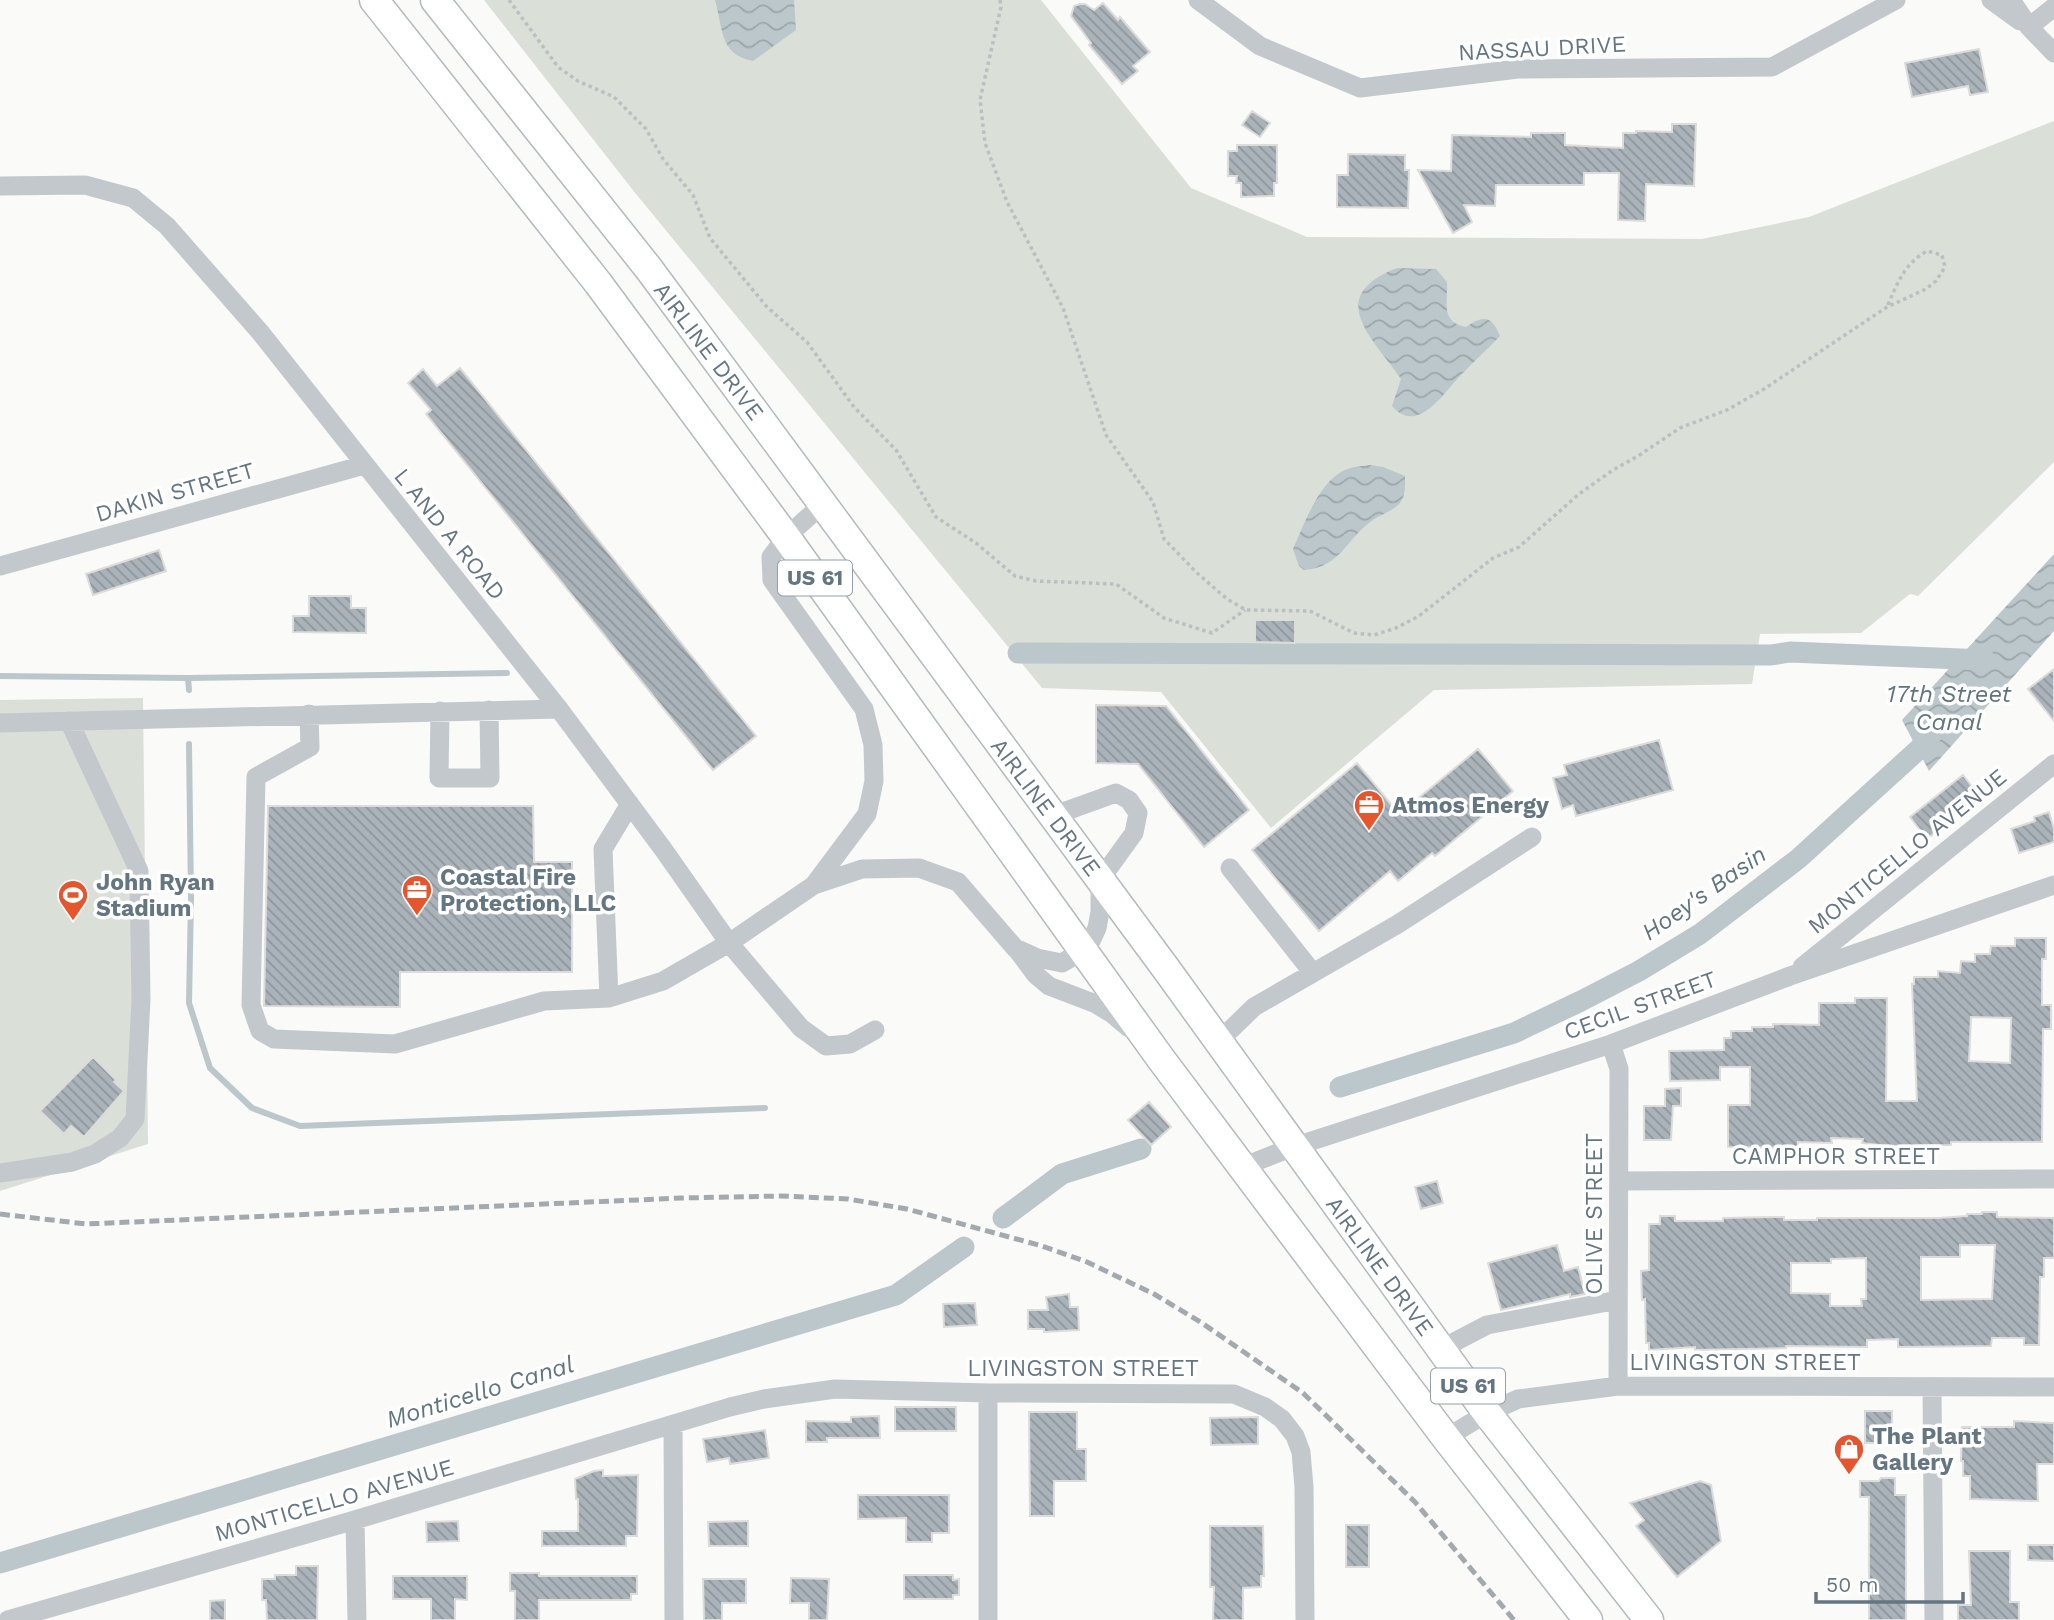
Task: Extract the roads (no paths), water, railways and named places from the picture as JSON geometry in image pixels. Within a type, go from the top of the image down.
[{"type":"highway","name":"AIRLINE DRIVE","points":[[374,0],[598,283],[786,537],[1161,1059],[1446,1438],[1588,1620]]},
{"type":"highway","name":"AIRLINE DRIVE","points":[[435,0],[649,269],[1100,880],[1487,1413],[1650,1620]]},
{"type":"street","name":"NASSAU DRIVE","points":[[1198,0],[1260,46],[1360,88],[1518,69],[1772,67],[1896,0]]},
{"type":"street","points":[[1991,0],[2029,27]]},
{"type":"street","points":[[2011,0],[2029,27],[2054,53]]},
{"type":"street","points":[[2029,27],[2054,7]]},
{"type":"street","name":"L AND A ROAD","points":[[0,187],[85,186],[133,198],[167,226],[260,332],[559,709],[729,943],[801,1028],[826,1046],[850,1044],[875,1030]]},
{"type":"street","name":"DAKIN STREET","points":[[0,566],[364,465]]},
{"type":"street","points":[[814,885],[867,814],[874,781],[873,744],[864,709],[772,580],[771,557],[786,537],[822,504]]},
{"type":"street","points":[[0,723],[559,709]]},
{"type":"street","points":[[440,711],[439,778],[490,778],[489,710]]},
{"type":"street","points":[[309,714],[310,747],[257,777],[251,1005],[260,1031],[274,1039],[395,1044],[544,1001],[609,998],[663,981],[729,943],[814,885],[862,869],[919,867],[958,882],[1036,975],[1049,986],[1096,1004],[1111,1013],[1161,1059]]},
{"type":"street","points":[[0,1173],[72,1162],[95,1154],[120,1138],[135,1119],[141,999],[139,871],[69,721]]},
{"type":"street","name":"MONTICELLO AVENUE","points":[[1790,976],[2054,765]]},
{"type":"street","points":[[1016,948],[1037,958],[1062,963],[1082,951],[1097,928],[1100,880],[1134,833],[1138,813],[1129,800],[1116,793],[1052,816]]},
{"type":"street","points":[[609,998],[603,849],[630,804]]},
{"type":"street","points":[[1218,1042],[1254,1007],[1398,924],[1532,837]]},
{"type":"street","points":[[1230,868],[1313,973]]},
{"type":"street","name":"CECIL STREET","points":[[1242,1167],[1293,1147],[1611,1044],[1790,976],[2054,885]]},
{"type":"street","name":"OLIVE STREET","points":[[1611,1044],[1619,1069],[1618,1386]]},
{"type":"street","name":"CAMPHOR STREET","points":[[1619,1181],[2054,1179]]},
{"type":"street","points":[[1441,1349],[1487,1325],[1618,1300]]},
{"type":"street","name":"LIVINGSTON STREET","points":[[1446,1438],[1487,1413],[1531,1396],[1618,1386],[2054,1387]]},
{"type":"street","points":[[1932,1388],[1934,1620]]},
{"type":"street","name":"LIVINGSTON STREET","points":[[673,1424],[784,1395],[835,1389],[1234,1394],[1265,1407],[1282,1419],[1295,1436],[1301,1452],[1304,1486],[1305,1620]]},
{"type":"street","points":[[988,1393],[988,1620]]},
{"type":"street","points":[[673,1424],[674,1620]]},
{"type":"street","name":"MONTICELLO AVENUE","points":[[8,1620],[36,1616],[673,1424]]},
{"type":"street","points":[[355,1520],[357,1620]]},
{"type":"water","points":[[715,0],[794,0],[796,30],[753,61],[742,58],[734,53],[724,38]]},
{"type":"water","points":[[1397,268],[1436,269],[1447,282],[1447,310],[1452,321],[1466,327],[1477,320],[1486,319],[1494,324],[1500,336],[1430,408],[1411,416],[1402,414],[1392,406],[1401,379],[1368,334],[1358,305],[1362,292],[1375,279]]},
{"type":"water","points":[[1370,465],[1405,476],[1402,500],[1364,527],[1327,564],[1304,570],[1299,566],[1293,549],[1322,491],[1338,474],[1353,467]]},
{"type":"water","name":"17th Street Canal","points":[[2054,554],[2054,631],[1929,771],[1902,720]]},
{"type":"waterway","points":[[1018,653],[1771,655],[1790,652],[1985,660]]},
{"type":"waterway","points":[[0,676],[188,678],[507,673]]},
{"type":"waterway","points":[[188,678],[189,690]]},
{"type":"waterway","name":"Hoey's Basin","points":[[1340,1087],[1514,1033],[1639,971],[1700,934],[1798,859],[1919,749],[1937,728]]},
{"type":"waterway","points":[[189,744],[189,1003],[210,1068],[252,1108],[300,1126],[765,1108]]},
{"type":"waterway","points":[[1003,1218],[1062,1174],[1141,1149]]},
{"type":"waterway","name":"Monticello Canal","points":[[0,1563],[896,1295],[964,1247]]},
{"type":"railway","points":[[0,1214],[86,1224],[781,1196],[848,1199],[907,1209],[1042,1246],[1087,1262],[1154,1294],[1202,1323],[1303,1393],[1415,1502],[1514,1620]]},
{"type":"place","name":"Atmos Energy","points":[[1369,832]]},
{"type":"place","name":"Coastal Fire Protection, LLC","points":[[417,917]]},
{"type":"place","name":"John Ryan Stadium","points":[[73,922]]},
{"type":"place","name":"The Plant Gallery","points":[[1849,1476]]}]
